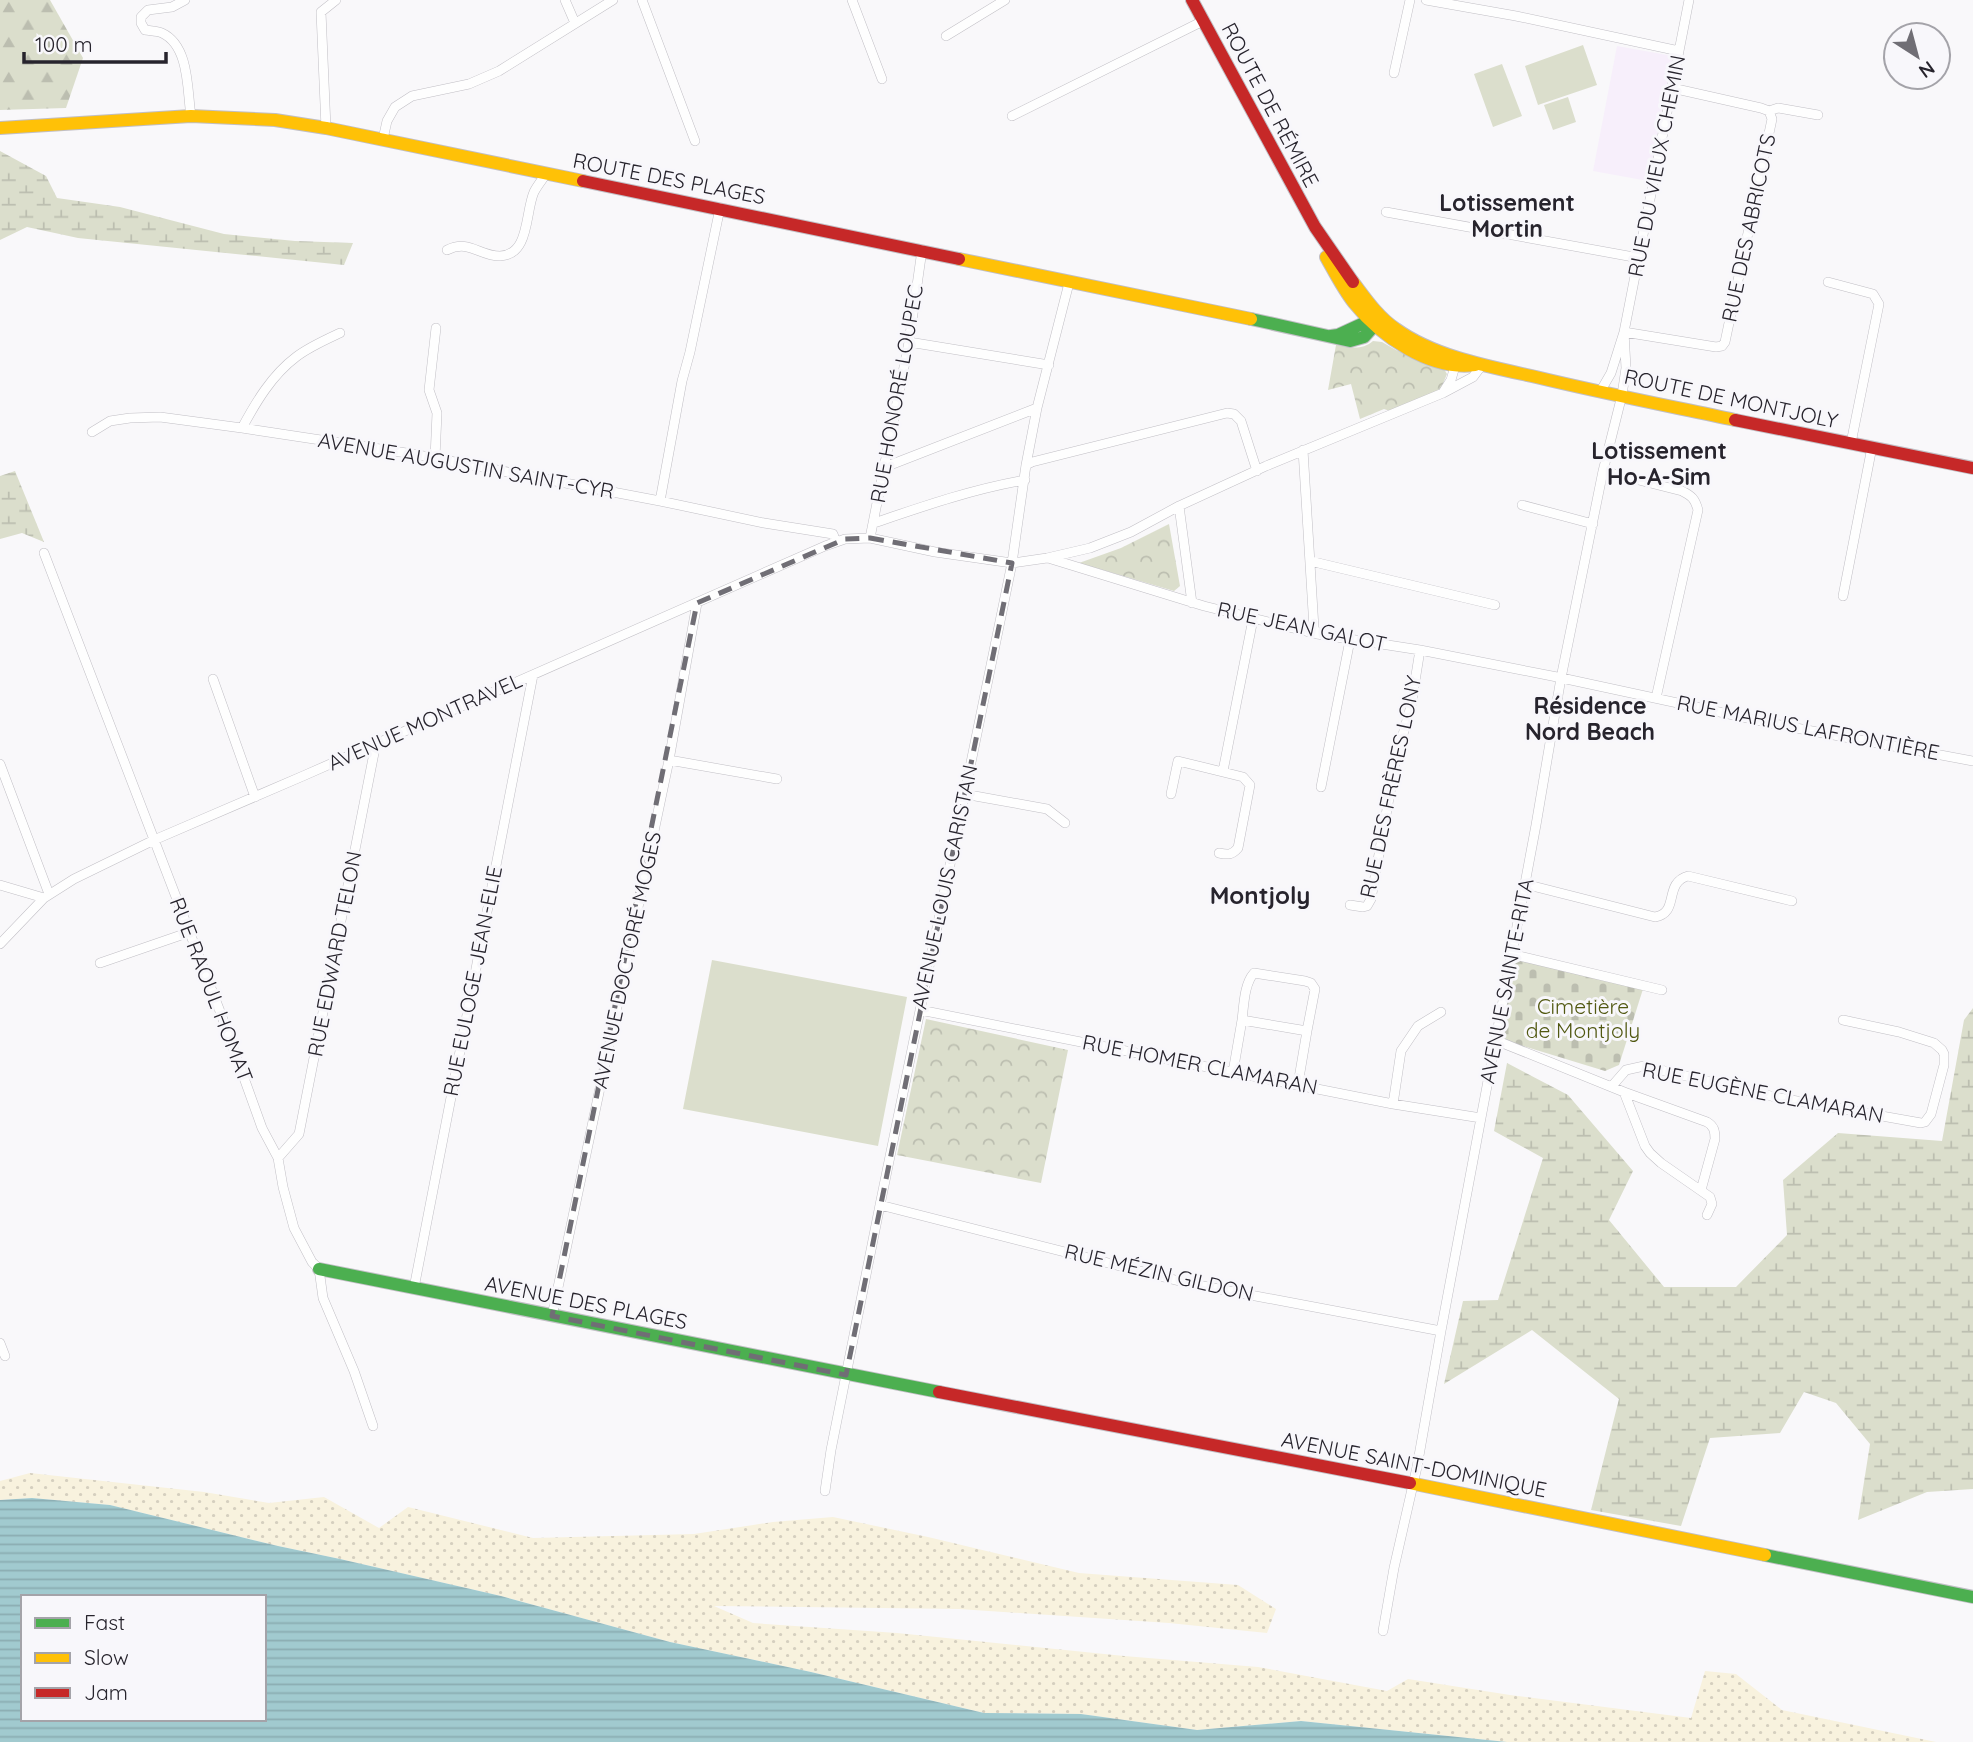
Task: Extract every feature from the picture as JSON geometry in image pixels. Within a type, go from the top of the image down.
[{"type":"street","points":[[185,0],[172,7],[148,10],[141,17],[141,23],[145,30],[161,33],[175,44],[184,68],[191,116]]},
{"type":"street","points":[[326,128],[321,12],[336,0]]},
{"type":"street","points":[[565,0],[575,23]]},
{"type":"street","points":[[383,139],[387,121],[395,107],[412,96],[469,84],[499,71],[613,0]]},
{"type":"street","points":[[642,0],[695,141]]},
{"type":"street","points":[[852,0],[882,79]]},
{"type":"street","points":[[946,36],[1005,0]]},
{"type":"street","name":"ROUTE DE RÉMIRE","points":[[1192,0],[1315,227],[1387,334],[1409,349],[1455,366],[1476,363]]},
{"type":"street","points":[[1394,73],[1410,0]]},
{"type":"street","points":[[1426,0],[1516,16],[1679,51]]},
{"type":"street","name":"RUE DU VIEUX CHEMIN","points":[[1600,392],[1611,373],[1624,332],[1689,0]]},
{"type":"street","points":[[1012,116],[1203,21]]},
{"type":"street","name":"RUE DES ABRICOTS","points":[[1624,332],[1723,346],[1772,119],[1769,111],[1761,108],[1672,88]]},
{"type":"street","points":[[1769,111],[1778,108],[1818,115]]},
{"type":"street","name":"ROUTE DES PLAGES","points":[[0,128],[191,116],[275,120],[383,139],[720,208],[1356,342],[1371,332],[1379,321]]},
{"type":"street","points":[[447,250],[462,245],[493,256],[508,256],[515,250],[524,230],[533,194],[546,174]]},
{"type":"street","points":[[660,501],[682,381],[720,208]]},
{"type":"street","points":[[1386,212],[1639,258]]},
{"type":"street","name":"ROUTE DE RÉMIRE","points":[[1315,227],[1321,248],[1353,303],[1364,315],[1426,346],[1476,363]]},
{"type":"street","name":"RUE HONORÉ LOUPEC","points":[[870,538],[909,342],[922,250]]},
{"type":"street","points":[[1828,282],[1872,294],[1878,304],[1851,443]]},
{"type":"street","name":"AVENUE LOUIS CARISTAN","points":[[825,1491],[880,1205],[1012,563],[1037,408],[1069,283]]},
{"type":"street","points":[[1351,330],[1358,316],[1353,303]]},
{"type":"street","name":"ROUTE DES PLAGES","points":[[1325,336],[1338,335],[1364,323],[1379,321]]},
{"type":"street","points":[[435,458],[437,413],[429,390],[436,328]]},
{"type":"street","name":"RUE DU VIEUX CHEMIN","points":[[1622,396],[1626,368],[1624,332]]},
{"type":"street","points":[[242,428],[272,381],[294,358],[340,333]]},
{"type":"street","points":[[909,342],[1049,365]]},
{"type":"street","name":"ROUTE DE MONTJOLY","points":[[1476,363],[1600,392],[1973,468]]},
{"type":"street","name":"AVENUE MONTRAVEL","points":[[0,944],[46,896],[74,878],[154,840],[836,542],[870,538],[935,552],[1012,563],[1090,548],[1303,450],[1443,393],[1473,377],[1476,363]]},
{"type":"street","points":[[1443,393],[1455,366]]},
{"type":"street","name":"AVENUE SAINTE-RITA","points":[[1383,1631],[1525,884],[1561,678],[1603,471],[1622,396]]},
{"type":"street","points":[[886,467],[1037,408]]},
{"type":"street","points":[[1026,465],[1227,413],[1234,414],[1241,421],[1257,471]]},
{"type":"street","name":"AVENUE AUGUSTIN SAINT-CYR","points":[[92,432],[110,421],[150,417],[242,428],[435,458],[833,534],[836,542]]},
{"type":"street","points":[[1843,596],[1872,447]]},
{"type":"street","points":[[1303,450],[1314,628],[1317,635]]},
{"type":"street","points":[[1603,471],[1682,491],[1696,500],[1698,510],[1656,698]]},
{"type":"street","points":[[874,523],[992,485],[1025,480]]},
{"type":"street","points":[[1522,505],[1594,524]]},
{"type":"street","points":[[1179,506],[1192,603]]},
{"type":"street","name":"RUE RAOUL HOMAT","points":[[44,553],[262,1128],[278,1158],[294,1228],[312,1262],[319,1269],[323,1298],[354,1371],[373,1426]]},
{"type":"street","name":"RUE JEAN GALOT","points":[[1047,558],[1192,603],[1317,635],[1420,650],[1561,678]]},
{"type":"street","points":[[1310,561],[1495,605]]},
{"type":"street","name":"AVENUE DOCTORÉ MOGES","points":[[552,1316],[669,760],[697,603]]},
{"type":"street","points":[[1223,771],[1253,619]]},
{"type":"street","points":[[1321,787],[1350,639]]},
{"type":"street","name":"RUE DES FRÈRES LONY","points":[[1350,905],[1363,908],[1371,899],[1396,759],[1411,706],[1420,650]]},
{"type":"street","name":"RUE EULOGE JEAN-ELIE","points":[[414,1288],[533,675]]},
{"type":"street","name":"RUE MARIUS LAFRONTIÈRE","points":[[1561,678],[1780,725],[1973,761]]},
{"type":"street","points":[[213,679],[255,797]]},
{"type":"street","name":"RUE EDWARD TELON","points":[[278,1158],[299,1134],[376,743]]},
{"type":"street","points":[[669,760],[777,779]]},
{"type":"street","points":[[1171,794],[1178,761],[1243,776],[1250,785],[1238,848],[1227,855],[1219,853]]},
{"type":"street","points":[[0,764],[46,896]]},
{"type":"street","points":[[964,794],[1047,809],[1065,823]]},
{"type":"street","points":[[1525,884],[1655,917],[1667,911],[1675,884],[1682,877],[1688,876],[1792,901]]},
{"type":"street","points":[[0,885],[46,896]]},
{"type":"street","points":[[100,963],[190,933]]},
{"type":"street","points":[[1511,954],[1662,990]]},
{"type":"street","points":[[1233,1072],[1246,990],[1252,974],[1311,983],[1315,989],[1298,1084]]},
{"type":"street","name":"RUE HOMER CLAMARAN","points":[[920,1010],[1393,1104],[1481,1118]]},
{"type":"street","points":[[1393,1104],[1401,1051],[1418,1026],[1441,1012]]},
{"type":"street","points":[[1242,1020],[1307,1031]]},
{"type":"street","name":"RUE EUGÈNE CLAMARAN","points":[[1495,1040],[1612,1086],[1626,1069],[1644,1066],[1775,1097],[1925,1122],[1931,1114],[1944,1065],[1942,1050],[1934,1043],[1911,1036],[1843,1020]]},
{"type":"street","points":[[1612,1086],[1711,1125],[1715,1139],[1701,1190]]},
{"type":"street","points":[[1624,1091],[1645,1146],[1661,1163],[1701,1190],[1712,1201],[1707,1215]]},
{"type":"street","name":"RUE MÉZIN GILDON","points":[[880,1205],[1187,1283],[1440,1331]]},
{"type":"street","name":"AVENUE DES PLAGES","points":[[319,1269],[846,1375]]},
{"type":"street","points":[[0,1343],[5,1356]]},
{"type":"street","name":"AVENUE SAINT-DOMINIQUE","points":[[846,1375],[1413,1483],[1973,1597]]},
{"type":"highlighted area","points":[[870,538],[1012,563],[846,1375],[552,1316],[697,603],[845,539]]},
{"type":"shaded area","points":[[1617,46],[1673,56],[1648,181],[1593,171]]},
{"type":"green space","points":[[0,0],[50,0],[83,58],[66,108],[0,110]]},
{"type":"green space","points":[[1583,45],[1597,85],[1538,105],[1525,66]]},
{"type":"green space","points":[[1502,64],[1522,116],[1493,127],[1474,74]]},
{"type":"green space","points":[[1568,97],[1576,122],[1553,130],[1544,105]]},
{"type":"green space","points":[[0,151],[46,176],[57,198],[120,207],[224,234],[353,243],[344,265],[78,238],[27,227],[0,240]]},
{"type":"green space","points":[[1373,341],[1382,342],[1444,369],[1447,374],[1440,391],[1390,411],[1384,409],[1360,419],[1351,384],[1328,390],[1336,345],[1360,347]]},
{"type":"green space","points":[[15,471],[44,542],[22,533],[0,539],[0,476]]},
{"type":"green space","points":[[1169,524],[1180,586],[1174,591],[1079,563],[1121,548]]},
{"type":"green space","name":"Cimetière de Montjoly","points":[[1514,955],[1643,989],[1619,1065],[1605,1071],[1500,1039]]},
{"type":"green space","points":[[712,960],[907,997],[878,1146],[683,1109]]},
{"type":"green space","points":[[1973,1008],[1973,1489],[1927,1492],[1858,1520],[1870,1444],[1836,1403],[1804,1392],[1780,1433],[1710,1438],[1681,1526],[1591,1510],[1619,1399],[1532,1330],[1444,1384],[1463,1301],[1498,1300],[1543,1158],[1494,1131],[1507,1063],[1568,1095],[1633,1171],[1609,1220],[1664,1287],[1736,1287],[1787,1235],[1783,1180],[1838,1133],[1942,1141],[1964,1020]]},
{"type":"green space","points":[[926,1019],[1068,1050],[1041,1183],[897,1155]]},
{"type":"sand","points":[[30,1473],[204,1492],[269,1503],[324,1497],[379,1528],[408,1507],[533,1538],[694,1534],[773,1522],[833,1517],[1079,1573],[1238,1585],[1276,1609],[1267,1633],[1169,1623],[959,1609],[714,1606],[753,1623],[897,1633],[1258,1667],[1387,1691],[1408,1679],[1691,1718],[1705,1671],[1736,1674],[1782,1710],[1936,1742],[1507,1742],[1301,1721],[1197,1730],[1081,1714],[984,1713],[670,1642],[501,1596],[110,1505],[32,1498],[0,1500],[0,1481]]},
{"type":"water","points":[[32,1498],[110,1505],[501,1596],[670,1642],[984,1713],[1081,1714],[1197,1730],[1301,1721],[1507,1742],[0,1742],[0,1500]]},
{"type":"traffic: fast","points":[[1251,319],[1350,341],[1364,337],[1381,318]]},
{"type":"traffic: fast","points":[[1331,336],[1364,323],[1376,324]]},
{"type":"traffic: fast","points":[[319,1269],[939,1392]]},
{"type":"traffic: fast","points":[[1765,1555],[1973,1597]]},
{"type":"traffic: slow","points":[[0,128],[191,116],[275,120],[583,181]]},
{"type":"traffic: slow","points":[[1326,257],[1354,303],[1393,339],[1408,349],[1441,363],[1475,365]]},
{"type":"traffic: slow","points":[[959,259],[1251,319]]},
{"type":"traffic: slow","points":[[1353,282],[1390,324],[1411,339],[1446,354],[1501,369],[1735,420]]},
{"type":"traffic: slow","points":[[1410,1483],[1765,1555]]},
{"type":"traffic: jam","points":[[1192,0],[1315,227],[1353,282]]},
{"type":"traffic: jam","points":[[583,181],[959,259]]},
{"type":"traffic: jam","points":[[1735,420],[1973,468]]},
{"type":"traffic: jam","points":[[939,1392],[1410,1483]]},
{"type":"district","name":"Lotissement Mortin","points":[[1507,216]]},
{"type":"district","name":"Lotissement Ho-A-Sim","points":[[1659,464]]},
{"type":"district","name":"Résidence Nord Beach","points":[[1590,719]]},
{"type":"district","name":"Montjoly","points":[[1260,896]]}]
